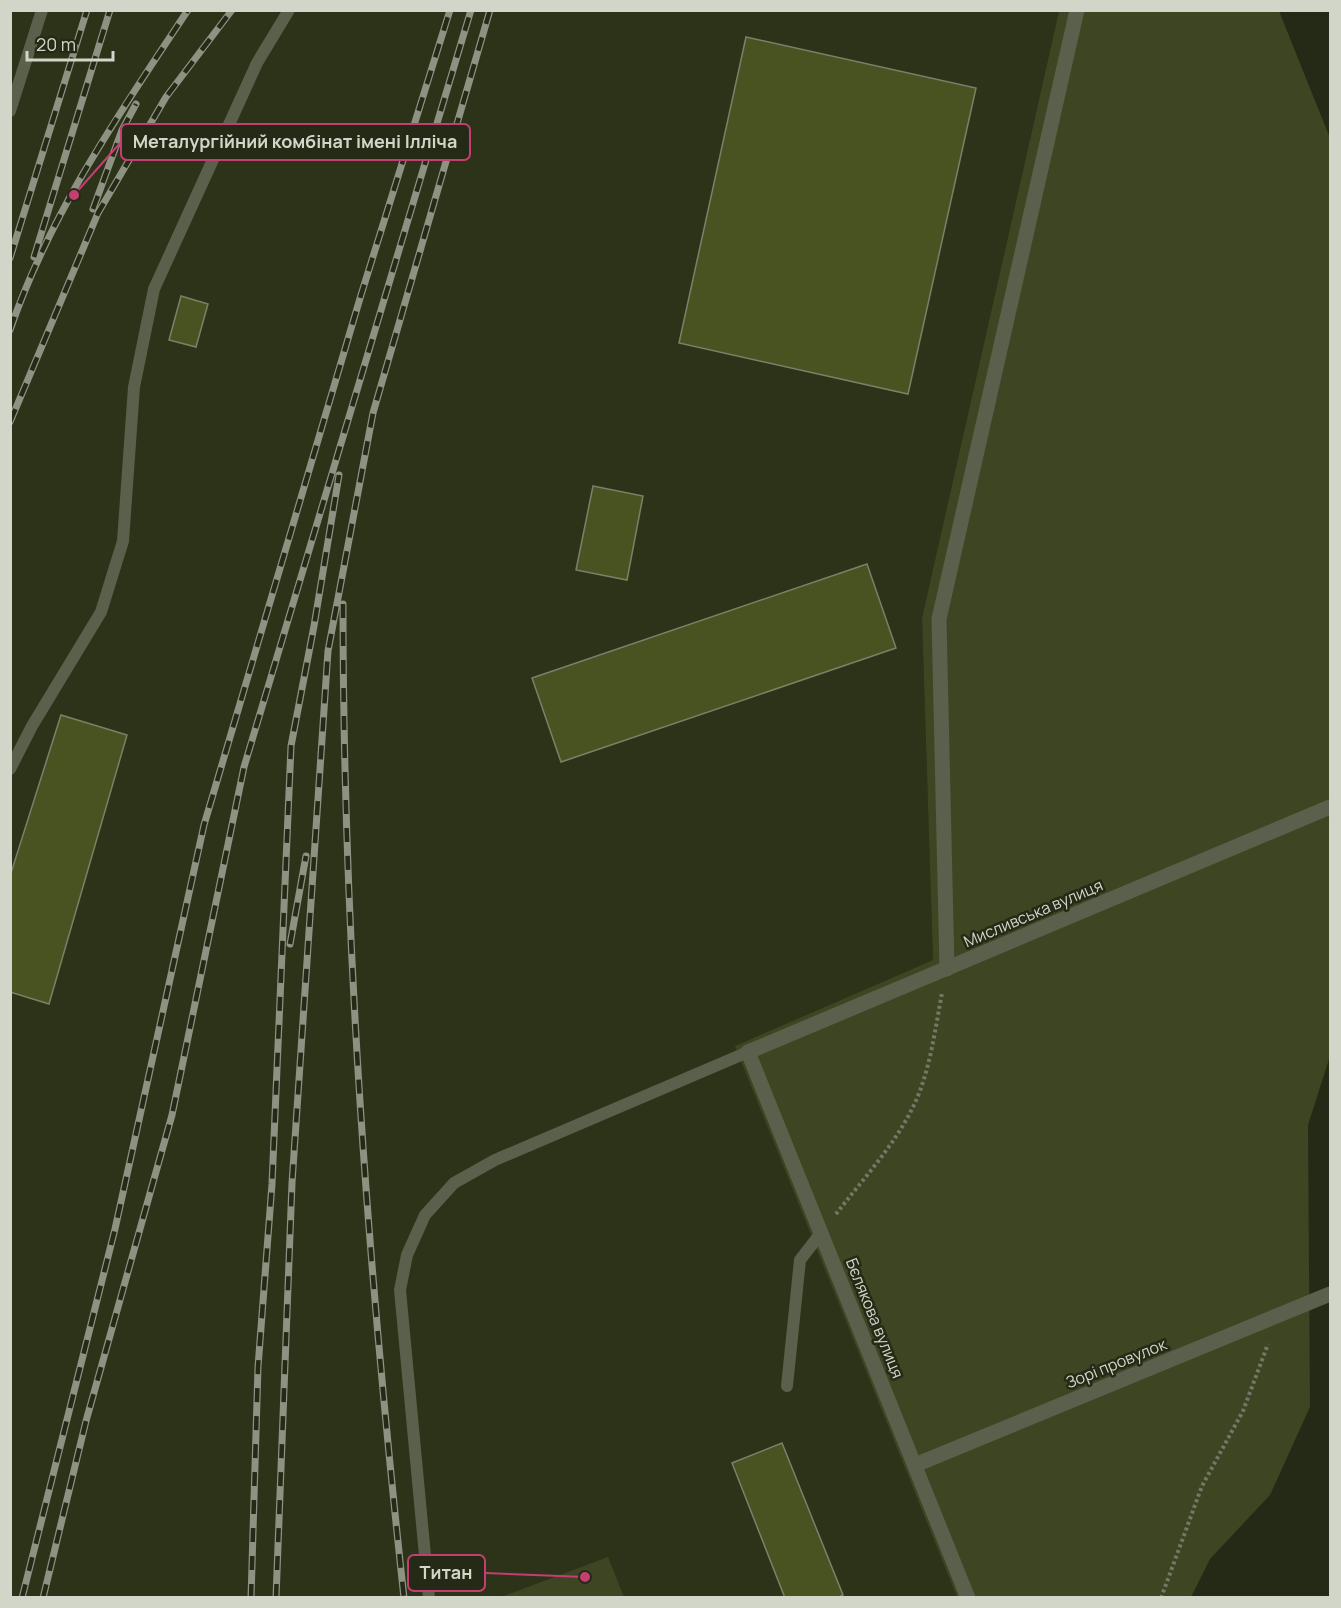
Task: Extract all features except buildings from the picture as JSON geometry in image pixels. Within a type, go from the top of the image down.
[{"type":"street","points":[[947,969],[939,619],[1077,10]]},
{"type":"street","name":"Мисливська вулиця","points":[[748,1052],[1330,807]]},
{"type":"street","name":"Бєлякова вулиця","points":[[748,1052],[968,1598]]},
{"type":"street","name":"Зорі провулок","points":[[915,1465],[1330,1294]]},
{"type":"lane","points":[[10,111],[42,10]]},
{"type":"lane","points":[[10,769],[32,726],[101,612],[123,541],[134,387],[154,289],[258,63],[289,10]]},
{"type":"lane","points":[[429,1598],[400,1290],[407,1255],[425,1215],[454,1183],[495,1160],[748,1052]]},
{"type":"lane","points":[[787,1386],[800,1260],[821,1233]]},
{"type":"path","points":[[821,1233],[899,1133],[915,1104],[927,1068],[947,969]]},
{"type":"path","points":[[1161,1598],[1202,1486],[1244,1411],[1279,1315]]},
{"type":"shaded area","points":[[11,11],[1059,11],[922,618],[933,960],[736,1046],[957,1597],[11,1598]]},
{"type":"shaded area","points":[[1059,11],[1279,11],[1330,138],[1330,1056],[1308,1125],[1310,1407],[1270,1495],[1210,1559],[1191,1597],[957,1597],[735,1046],[933,960],[922,618]]},
{"type":"shaded area","points":[[608,1557],[624,1597],[501,1597]]},
{"type":"railway","points":[[10,258],[87,10]]},
{"type":"railway","points":[[34,257],[110,10]]},
{"type":"railway","points":[[10,330],[45,245],[88,164],[188,10]]},
{"type":"railway","points":[[10,422],[98,213],[166,97],[232,10]]},
{"type":"railway","points":[[22,1598],[115,1229],[204,825],[361,295],[450,10]]},
{"type":"railway","points":[[43,1598],[86,1421],[172,1115],[244,767],[471,10]]},
{"type":"railway","points":[[276,1598],[292,1183],[328,651],[373,413],[490,10]]},
{"type":"railway","points":[[93,209],[122,130],[136,104]]},
{"type":"railway","points":[[251,1598],[258,1367],[272,1184],[291,746],[339,475]]},
{"type":"railway","points":[[343,604],[347,853],[360,1102],[379,1350],[404,1598]]},
{"type":"railway","points":[[290,944],[306,856]]},
{"type":"place","name":"Металургійний комбінат імені Ілліча","points":[[74,195]]},
{"type":"place","name":"Титан","points":[[585,1577]]}]
